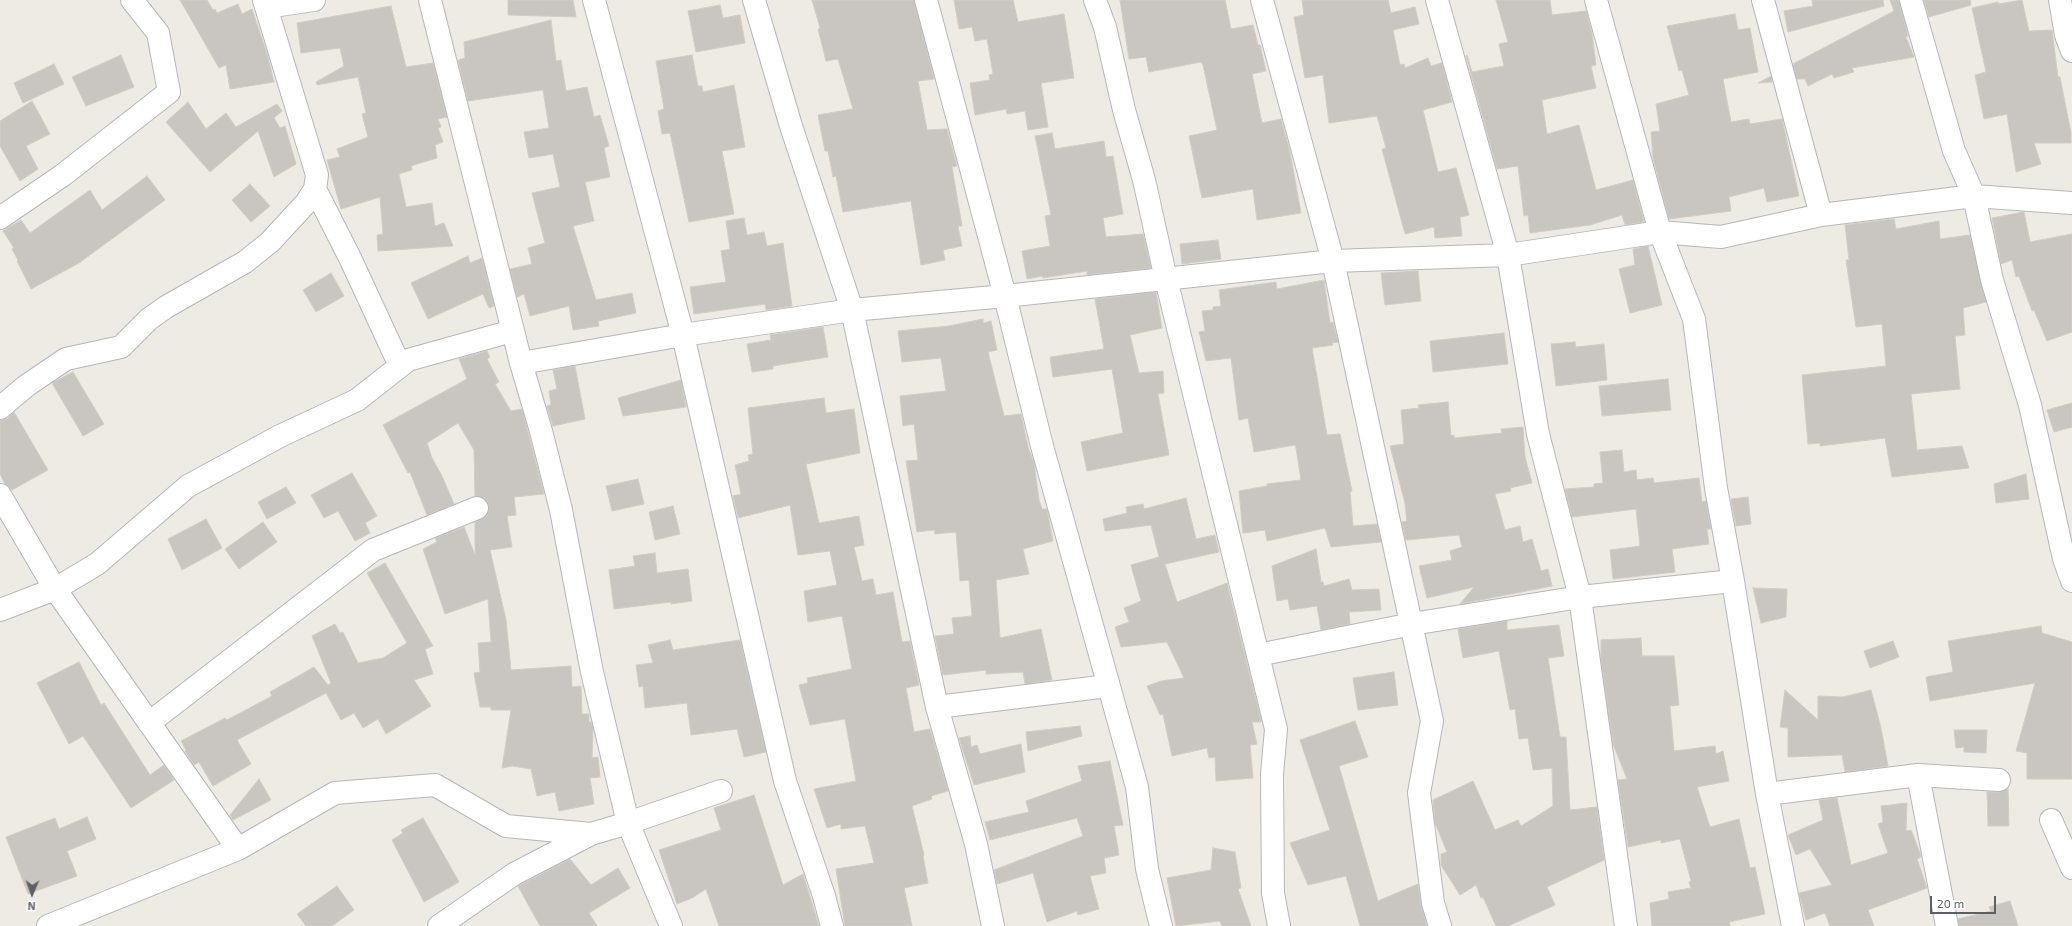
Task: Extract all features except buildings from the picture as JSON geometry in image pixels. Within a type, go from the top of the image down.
[{"type":"street","points":[[0,218],[63,176],[168,92],[158,33],[132,0]]},
{"type":"street","points":[[0,408],[26,386],[66,359],[121,347],[148,319],[166,306],[245,262],[270,242],[306,203],[315,189],[317,175],[265,3],[314,0]]},
{"type":"street","points":[[430,0],[512,331],[562,510],[592,672],[628,823],[671,926]]},
{"type":"street","points":[[594,0],[683,335],[785,781],[824,896],[832,926]]},
{"type":"street","points":[[754,0],[792,126],[852,310],[937,707],[976,844],[993,926]]},
{"type":"street","points":[[926,0],[1005,296],[1042,446],[1137,787],[1147,869],[1161,926]]},
{"type":"street","points":[[1095,0],[1105,27],[1124,110],[1144,180],[1166,279],[1276,729],[1272,774],[1273,893],[1279,926]]},
{"type":"street","points":[[1262,0],[1333,261],[1432,721],[1419,794],[1433,902],[1440,926]]},
{"type":"street","points":[[1437,0],[1508,255],[1538,434],[1580,597],[1626,926]]},
{"type":"street","points":[[1596,0],[1660,232],[1694,318],[1716,488],[1733,581],[1767,794],[1793,926]]},
{"type":"street","points":[[1763,0],[1821,215]]},
{"type":"street","points":[[1911,0],[1954,151],[1974,196],[1992,280],[2030,405],[2064,559],[2072,581]]},
{"type":"street","points":[[2060,0],[2066,35],[2072,52]]},
{"type":"street","points":[[315,189],[351,260],[400,366]]},
{"type":"street","points":[[521,363],[683,335],[852,310],[1005,296],[1333,261],[1508,255],[1660,232],[1721,237],[1821,215],[1974,196],[2072,203]]},
{"type":"street","points":[[0,610],[55,589],[97,564],[188,486],[280,436],[357,400],[408,360],[512,331]]},
{"type":"street","points":[[0,495],[55,589],[238,849]]},
{"type":"street","points":[[149,723],[374,550],[477,508]]},
{"type":"street","points":[[1258,655],[1412,624],[1580,597],[1733,581]]},
{"type":"street","points":[[937,707],[1108,686]]},
{"type":"street","points":[[1767,794],[1918,775],[1999,780]]},
{"type":"street","points":[[1918,775],[1947,926]]},
{"type":"street","points":[[48,926],[238,849],[335,793],[435,785],[506,826],[592,834]]},
{"type":"street","points":[[439,926],[514,874],[592,834],[628,823],[721,790]]},
{"type":"street","points":[[2051,820],[2072,868]]}]
